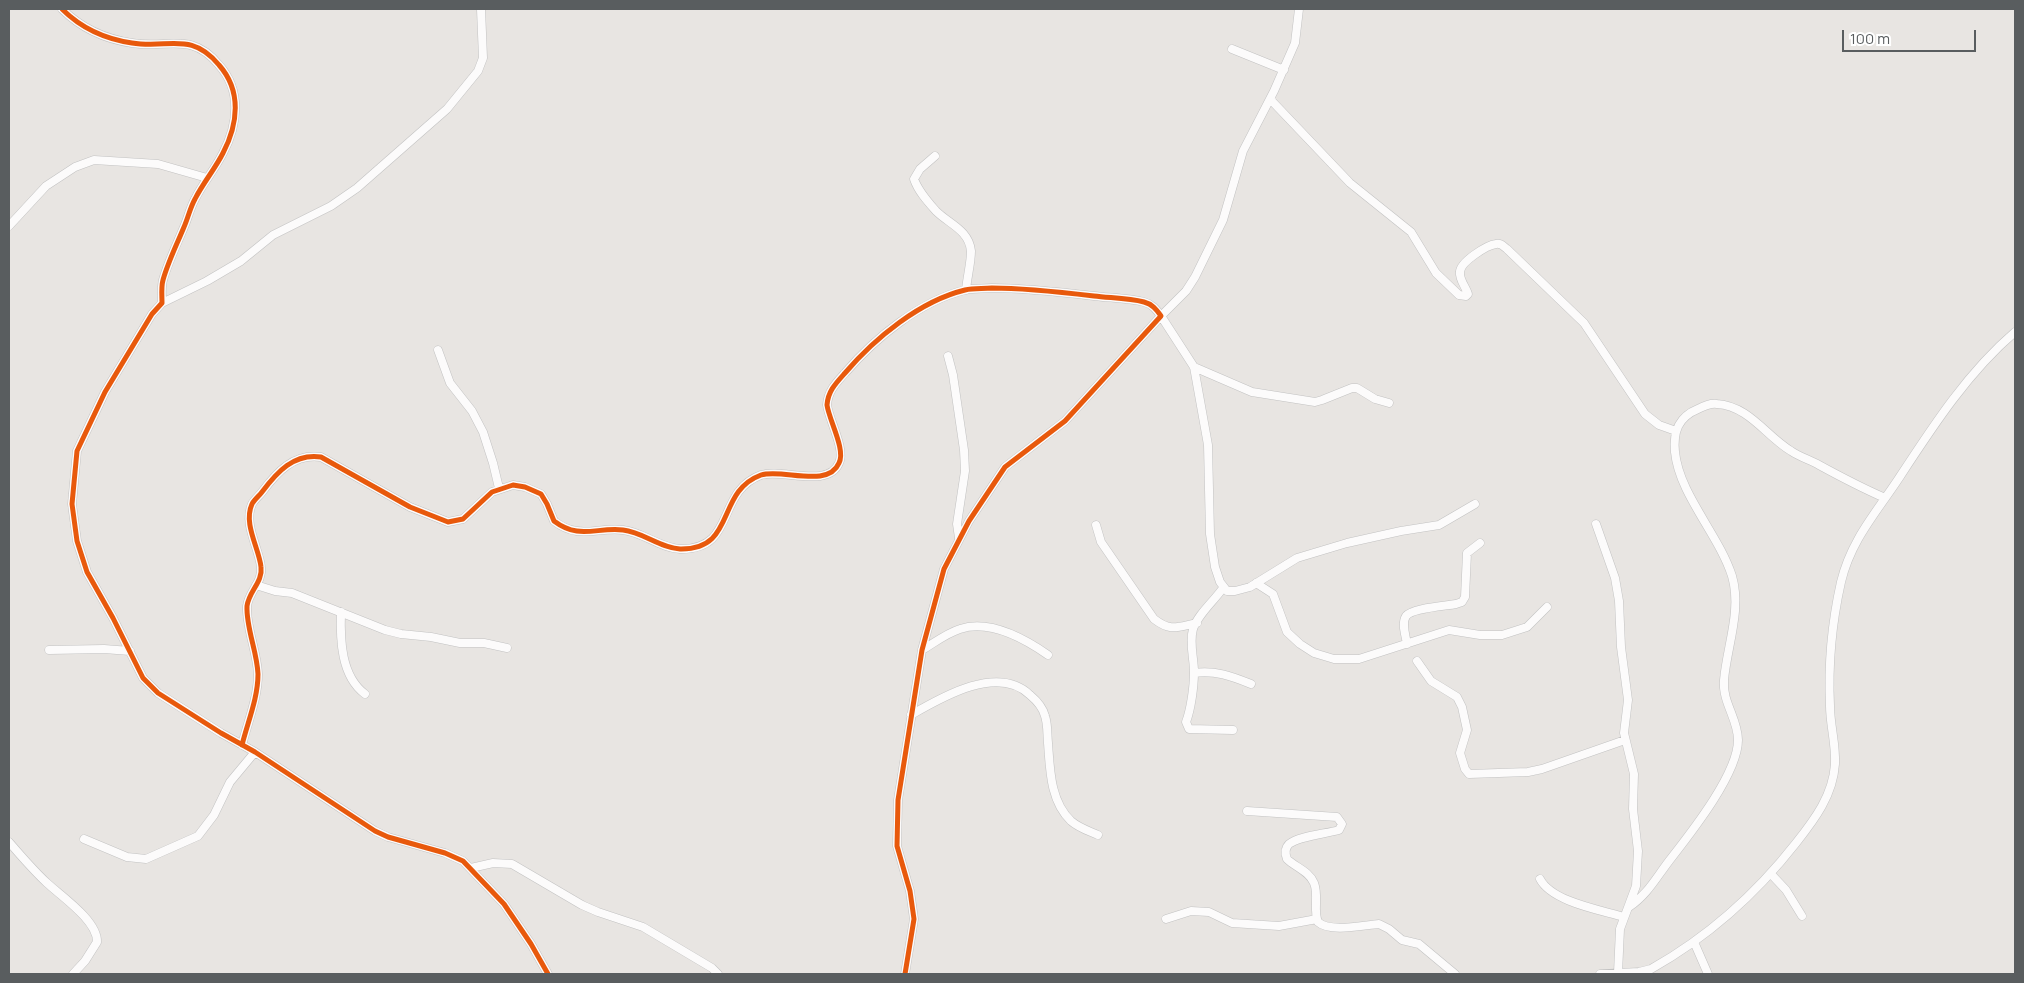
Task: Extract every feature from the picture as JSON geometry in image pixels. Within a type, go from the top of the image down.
[{"type":"street","points":[[62,9],[86,29],[106,37],[132,44],[155,45],[181,42],[200,48],[211,54],[225,71],[233,86],[236,106],[235,116],[224,152],[194,200],[162,282],[162,303]]},
{"type":"street","points":[[481,9],[483,58],[481,64],[475,75],[447,109],[357,188],[331,206],[273,235],[241,261],[207,281],[162,303],[152,314],[105,392],[80,443],[74,468],[72,504],[77,541],[82,559],[96,590],[114,618],[143,678],[158,693],[256,752],[375,831],[388,837],[456,856],[471,868],[509,911],[548,974]]},
{"type":"street","points":[[905,974],[914,919],[910,891],[897,846],[896,816],[922,650],[944,569],[959,538],[1005,467],[1065,421],[1186,291],[1214,240],[1227,210],[1243,151],[1296,43],[1299,9]]},
{"type":"street","points":[[1232,49],[1284,70]]},
{"type":"street","points":[[1270,99],[1350,183],[1411,232],[1436,273],[1459,295],[1466,296],[1468,294],[1460,275],[1462,265],[1484,249],[1495,244],[1501,244],[1584,323],[1645,414],[1659,425],[1676,431]]},
{"type":"street","points":[[935,156],[920,169],[914,179],[920,192],[937,212],[963,232],[968,240],[971,252],[966,290]]},
{"type":"street","points":[[9,226],[46,186],[74,167],[94,160],[158,164],[207,178]]},
{"type":"street","points":[[242,745],[257,686],[256,657],[247,612],[250,593],[261,577],[261,568],[250,513],[253,503],[281,470],[300,458],[310,456],[321,458],[410,507],[448,522],[463,519],[492,492],[499,488],[513,485],[525,487],[541,494],[554,521],[572,531],[634,531],[669,547],[692,548],[704,545],[712,541],[720,532],[738,491],[752,480],[774,472],[803,477],[815,476],[834,470],[839,464],[842,455],[827,405],[828,396],[835,384],[856,358],[874,341],[899,323],[942,298],[966,290],[1005,288],[1036,290],[1144,302],[1156,308],[1194,367],[1208,445],[1210,534],[1215,567],[1223,588],[1228,591],[1250,587],[1297,558],[1378,536],[1439,525],[1475,504]]},
{"type":"street","points":[[1600,974],[1639,972],[1651,969],[1694,942],[1738,907],[1771,874],[1814,821],[1829,791],[1835,764],[1829,669],[1833,625],[1840,591],[1853,547],[1921,444],[1962,389],[1987,359],[2015,332]]},
{"type":"street","points":[[438,350],[450,383],[472,411],[483,432],[494,463],[499,488]]},
{"type":"street","points":[[948,356],[954,380],[964,450],[965,471],[958,524],[959,538]]},
{"type":"street","points":[[1194,367],[1252,392],[1262,394],[1314,402],[1347,389],[1358,388],[1375,399],[1389,403]]},
{"type":"street","points":[[1629,907],[1651,887],[1696,828],[1721,787],[1732,763],[1738,740],[1724,689],[1733,626],[1735,596],[1733,580],[1717,544],[1680,475],[1675,451],[1676,431],[1679,422],[1688,414],[1707,405],[1724,405],[1754,420],[1793,452],[1852,484],[1885,498]]},
{"type":"street","points":[[1596,524],[1614,573],[1620,601],[1621,647],[1628,700],[1624,724],[1625,740],[1634,774],[1633,810],[1638,851],[1636,886],[1620,929],[1622,973]]},
{"type":"street","points":[[1096,525],[1101,542],[1154,619],[1164,627],[1173,628],[1197,623]]},
{"type":"street","points":[[1407,644],[1405,631],[1406,616],[1413,611],[1456,604],[1462,602],[1466,597],[1467,553],[1480,543]]},
{"type":"street","points":[[1256,583],[1273,594],[1287,632],[1314,653],[1334,659],[1359,659],[1449,630],[1480,635],[1502,635],[1527,627],[1547,607]]},
{"type":"street","points":[[256,585],[292,593],[385,630],[460,643],[484,643],[507,648]]},
{"type":"street","points":[[1223,588],[1197,623],[1192,637],[1194,673],[1190,711],[1186,722],[1189,729],[1233,730]]},
{"type":"street","points":[[341,612],[346,668],[357,687],[365,694]]},
{"type":"street","points":[[922,650],[960,629],[972,627],[1004,631],[1048,655]]},
{"type":"street","points":[[49,650],[104,649],[130,651]]},
{"type":"street","points":[[1417,662],[1431,681],[1457,697],[1467,730],[1460,753],[1465,769],[1469,774],[1528,772],[1542,769],[1625,740]]},
{"type":"street","points":[[1194,673],[1208,671],[1222,673],[1251,684]]},
{"type":"street","points":[[911,715],[954,692],[985,683],[1010,684],[1027,692],[1039,705],[1046,717],[1050,780],[1058,802],[1071,821],[1098,835]]},
{"type":"street","points":[[84,839],[127,856],[146,859],[198,836],[214,815],[230,782],[256,752]]},
{"type":"street","points":[[1247,811],[1325,815],[1340,819],[1342,824],[1339,830],[1299,840],[1288,845],[1286,850],[1287,859],[1303,870],[1314,882],[1317,919],[1320,925],[1334,928],[1379,924],[1402,940],[1419,944],[1455,974]]},
{"type":"street","points":[[9,842],[95,931],[97,942],[86,961],[72,974]]},
{"type":"street","points":[[471,868],[501,862],[520,868],[582,905],[643,927],[712,968],[718,974]]},
{"type":"street","points":[[1771,874],[1786,890],[1802,916]]},
{"type":"street","points":[[1540,879],[1543,884],[1559,896],[1624,917]]},
{"type":"street","points":[[1166,919],[1191,911],[1209,912],[1232,924],[1279,926],[1317,919]]},
{"type":"street","points":[[1694,942],[1708,974]]},
{"type":"cycle path","points":[[62,9],[85,27],[112,39],[132,43],[189,45],[199,48],[209,55],[226,75],[231,86],[235,108],[232,131],[228,142],[220,159],[193,202],[167,267],[162,283],[162,303],[152,314],[105,392],[77,451],[72,504],[77,541],[87,572],[113,618],[143,678],[158,693],[255,752],[375,831],[388,837],[445,853],[463,861],[504,904],[531,944],[548,974]]},
{"type":"cycle path","points":[[242,745],[255,701],[258,683],[256,657],[248,623],[247,606],[260,577],[261,567],[250,528],[250,512],[253,502],[280,471],[294,461],[302,458],[321,457],[410,507],[448,522],[463,519],[492,492],[513,485],[525,487],[541,494],[554,521],[563,527],[588,532],[630,531],[673,548],[698,547],[710,540],[719,531],[737,494],[747,483],[761,475],[815,476],[825,475],[833,471],[841,457],[839,443],[827,405],[833,388],[857,360],[884,334],[899,322],[931,303],[965,290],[992,288],[1056,292],[1147,303],[1154,307],[1161,316],[1065,421],[1005,467],[969,521],[944,569],[922,650],[898,800],[897,846],[910,891],[914,919],[905,974]]}]
